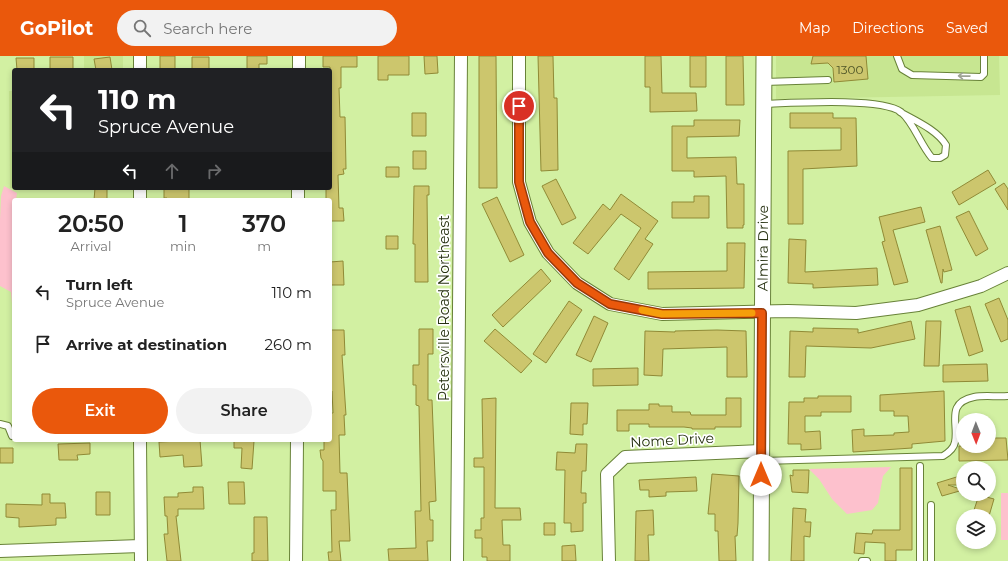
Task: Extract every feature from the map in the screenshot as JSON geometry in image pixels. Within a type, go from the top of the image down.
[{"type":"street","points":[[140,56],[140,68]]},
{"type":"street","points":[[299,56],[299,68]]},
{"type":"street","name":"Petersville Road Northeast","points":[[457,561],[461,56]]},
{"type":"street","points":[[519,56],[519,182],[530,222],[548,253],[577,283],[610,304],[662,314],[762,313],[788,311],[856,313],[918,306],[981,286],[1008,272]]},
{"type":"street","name":"Almira Drive","points":[[761,561],[764,56]]},
{"type":"street","points":[[140,442],[141,561]]},
{"type":"street","points":[[296,561],[297,442]]},
{"type":"street","name":"Nome Drive","points":[[609,561],[607,474],[625,457],[761,456]]},
{"type":"street","points":[[0,551],[140,546]]},
{"type":"lane","points":[[897,56],[902,69],[912,75],[981,77],[984,74],[984,56]]},
{"type":"lane","points":[[764,82],[828,80]]},
{"type":"lane","points":[[764,104],[870,102],[888,106],[900,112],[936,133],[946,145],[945,155],[940,158],[932,158],[900,112]]},
{"type":"lane","points":[[761,456],[943,456],[952,449],[955,443],[955,412],[960,403],[974,397],[1008,396]]},
{"type":"lane","points":[[0,424],[8,426],[12,436]]},
{"type":"lane","points":[[920,466],[920,561]]},
{"type":"lane","points":[[931,505],[931,561]]},
{"type":"lane","points":[[862,561],[867,561]]},
{"type":"shaded area","points":[[84,56],[123,56],[123,68],[84,68]]},
{"type":"shaded area","points":[[776,56],[999,56],[1000,95],[776,99]]},
{"type":"shaded area","points":[[9,91],[12,91],[12,188],[10,188]]},
{"type":"shaded area","points":[[4,186],[17,193],[16,198],[12,198],[12,304],[11,292],[0,286],[1,196]]},
{"type":"shaded area","points":[[891,467],[883,476],[878,503],[872,510],[847,514],[832,499],[819,479],[809,469]]},
{"type":"shaded area","points":[[1001,493],[1008,493],[1008,540],[1001,540]]},
{"type":"building","points":[[160,56],[175,56],[175,68],[160,68]]},
{"type":"building","points":[[247,56],[267,56],[267,64],[259,64],[259,68],[247,68]]},
{"type":"building","points":[[323,56],[357,56],[357,67],[341,67],[341,88],[339,88],[340,117],[345,117],[346,169],[343,169],[344,174],[338,175],[339,208],[343,208],[344,221],[332,221],[332,198],[326,198],[326,190],[332,190],[332,68],[323,67]]},
{"type":"building","points":[[378,56],[409,56],[409,75],[388,75],[388,80],[378,80]]},
{"type":"building","points":[[424,56],[437,56],[438,73],[425,74]]},
{"type":"building","points":[[479,56],[496,56],[497,188],[479,188]]},
{"type":"building","points":[[538,56],[553,56],[554,98],[557,98],[558,170],[541,171]]},
{"type":"building","points":[[645,56],[661,56],[662,93],[696,93],[697,111],[650,112],[650,87],[645,87]]},
{"type":"building","points":[[690,56],[706,56],[706,87],[690,87]]},
{"type":"building","points":[[726,56],[743,56],[744,105],[726,105]]},
{"type":"building","points":[[813,56],[866,56],[868,79],[834,82],[833,68],[828,63],[811,64]]},
{"type":"building","points":[[50,57],[73,57],[73,68],[50,68]]},
{"type":"building","points":[[110,57],[112,68],[96,68],[94,59]]},
{"type":"building","points":[[192,57],[209,57],[209,68],[192,68]]},
{"type":"building","points":[[16,58],[34,58],[34,68],[17,68]]},
{"type":"building","points":[[412,113],[426,113],[426,136],[412,136]]},
{"type":"building","points":[[790,113],[833,113],[833,118],[856,118],[857,166],[803,169],[803,224],[788,224],[788,151],[841,150],[841,128],[790,128]]},
{"type":"building","points":[[694,120],[740,120],[739,136],[687,137],[687,158],[736,157],[737,184],[744,184],[743,228],[727,228],[726,176],[694,177],[694,171],[672,171],[672,126],[694,126]]},
{"type":"building","points":[[413,151],[426,151],[426,169],[413,169]]},
{"type":"building","points":[[386,167],[399,167],[399,177],[386,177]]},
{"type":"building","points":[[988,170],[996,183],[959,205],[952,192]]},
{"type":"building","points":[[556,179],[576,218],[562,225],[542,186]]},
{"type":"building","points":[[1004,183],[1008,189],[1008,210],[995,189]]},
{"type":"building","points":[[414,186],[429,186],[429,195],[427,195],[428,282],[415,282],[415,244],[413,244]]},
{"type":"building","points":[[95,190],[107,190],[107,198],[94,198]]},
{"type":"building","points":[[164,190],[189,190],[189,198],[164,198]]},
{"type":"building","points":[[621,194],[658,221],[645,239],[653,244],[629,280],[614,269],[641,228],[621,214],[588,254],[573,243],[603,204],[610,210]]},
{"type":"building","points":[[694,196],[709,196],[709,218],[672,218],[672,202],[694,202]]},
{"type":"building","points":[[497,197],[524,255],[510,262],[482,204]]},
{"type":"building","points":[[921,207],[925,222],[893,230],[908,282],[894,285],[882,242],[885,241],[879,217]]},
{"type":"building","points":[[969,211],[988,249],[976,256],[956,217]]},
{"type":"building","points":[[940,226],[952,270],[944,272],[943,269],[942,283],[926,230]]},
{"type":"building","points":[[386,236],[398,236],[398,249],[386,249]]},
{"type":"building","points":[[789,239],[806,240],[805,272],[877,268],[878,285],[813,288],[813,284],[788,283]]},
{"type":"building","points":[[727,243],[745,243],[744,288],[648,289],[648,272],[727,271]]},
{"type":"building","points":[[343,261],[344,285],[332,285],[332,262]]},
{"type":"building","points":[[541,269],[551,281],[503,327],[492,315]]},
{"type":"building","points":[[999,298],[1008,320],[1008,339],[1001,342],[985,304]]},
{"type":"building","points":[[569,301],[582,310],[546,363],[533,354]]},
{"type":"building","points":[[970,306],[983,351],[969,356],[955,310]]},
{"type":"building","points":[[594,316],[608,323],[591,362],[576,355]]},
{"type":"building","points":[[911,321],[915,339],[871,348],[806,346],[805,377],[789,377],[790,331],[813,332],[813,328],[858,329],[858,333]]},
{"type":"building","points":[[926,321],[941,321],[939,366],[924,366]]},
{"type":"building","points":[[419,329],[433,329],[433,354],[428,354],[428,400],[432,400],[436,501],[429,502],[430,520],[433,520],[433,541],[427,541],[428,561],[389,561],[388,549],[416,548],[415,511],[421,511],[419,406],[416,405],[416,385],[413,385],[413,365],[419,365]]},
{"type":"building","points":[[495,329],[532,361],[521,373],[484,341]]},
{"type":"building","points":[[332,330],[344,330],[345,355],[342,355],[346,415],[344,415],[345,435],[339,435],[340,473],[347,473],[350,541],[339,541],[341,561],[329,561],[328,552],[332,552],[331,510],[336,510],[336,491],[323,491],[323,461],[320,450],[324,450],[324,442],[332,442]]},
{"type":"building","points":[[717,330],[746,331],[747,377],[727,377],[727,347],[663,349],[662,376],[644,375],[645,331],[675,332]]},
{"type":"building","points":[[987,364],[988,381],[943,382],[943,365]]},
{"type":"building","points":[[638,368],[638,385],[593,386],[593,369]]},
{"type":"building","points":[[944,391],[945,441],[912,444],[912,448],[853,452],[852,430],[864,429],[864,436],[894,435],[894,433],[909,432],[908,416],[894,416],[894,411],[880,411],[880,395]]},
{"type":"building","points":[[818,396],[851,396],[851,412],[821,412],[821,416],[805,416],[805,432],[820,431],[821,449],[801,450],[801,444],[788,444],[789,402],[804,402],[804,398],[818,398]]},
{"type":"building","points":[[496,398],[495,508],[520,508],[521,520],[502,520],[503,545],[510,545],[510,561],[487,561],[487,557],[482,557],[482,538],[475,538],[475,530],[481,530],[481,518],[484,518],[484,467],[474,467],[474,458],[483,458],[482,399]]},
{"type":"building","points":[[726,398],[741,398],[741,427],[692,429],[684,427],[649,427],[649,424],[629,424],[629,431],[617,431],[617,410],[649,410],[649,404],[659,404],[659,406],[672,406],[672,412],[690,412],[691,415],[726,415]]},
{"type":"building","points":[[571,403],[588,403],[587,424],[583,424],[583,435],[570,434]]},
{"type":"building","points":[[996,438],[1006,438],[1008,460],[959,461],[959,453],[996,453]]},
{"type":"building","points":[[159,442],[200,442],[202,466],[184,467],[183,455],[160,457]]},
{"type":"building","points":[[234,442],[254,442],[252,469],[241,468],[242,448],[234,448]]},
{"type":"building","points":[[90,443],[90,454],[77,455],[78,460],[59,460],[58,444]]},
{"type":"building","points":[[576,444],[587,444],[586,471],[582,471],[581,493],[586,493],[586,503],[583,503],[583,531],[571,532],[571,523],[564,523],[565,470],[556,470],[557,452],[575,453]]},
{"type":"building","points":[[0,448],[13,448],[13,463],[0,463]]},
{"type":"building","points":[[900,468],[912,468],[912,550],[896,550],[896,561],[885,561],[885,543],[865,542],[864,554],[854,553],[856,533],[872,534],[873,530],[900,530]]},
{"type":"building","points":[[793,470],[809,470],[808,493],[792,492],[790,475],[793,476]]},
{"type":"building","points":[[712,474],[739,476],[738,523],[737,536],[735,536],[736,561],[719,561],[718,531],[715,531],[715,514],[708,514]]},
{"type":"building","points":[[696,477],[697,491],[666,492],[666,496],[649,497],[649,490],[640,490],[639,480]]},
{"type":"building","points":[[956,477],[956,485],[948,485],[956,488],[956,492],[942,496],[937,483]]},
{"type":"building","points":[[228,482],[244,482],[245,504],[229,504]]},
{"type":"building","points":[[193,487],[203,487],[204,509],[178,509],[178,516],[176,516],[181,561],[167,561],[164,534],[168,534],[164,497],[178,497],[178,493],[193,492]]},
{"type":"building","points":[[96,492],[110,492],[110,515],[96,515]]},
{"type":"building","points":[[42,494],[50,494],[50,503],[65,503],[66,518],[56,518],[56,525],[19,527],[19,518],[6,517],[6,504],[42,505]]},
{"type":"building","points":[[977,501],[993,501],[991,509],[974,509]]},
{"type":"building","points":[[793,508],[806,509],[805,522],[811,522],[810,537],[804,536],[804,561],[791,561]]},
{"type":"building","points":[[653,510],[654,535],[648,535],[649,561],[635,561],[636,511]]},
{"type":"building","points":[[254,517],[267,517],[268,561],[252,561],[252,553],[254,553]]},
{"type":"building","points":[[544,523],[555,523],[555,535],[544,535]]},
{"type":"building","points":[[575,545],[576,561],[562,561],[562,546]]},
{"type":"slow traffic","points":[[642,310],[662,314],[752,313]]},
{"type":"route","points":[[519,106],[519,182],[530,222],[548,253],[577,283],[610,304],[662,314],[762,313],[761,475]]}]
